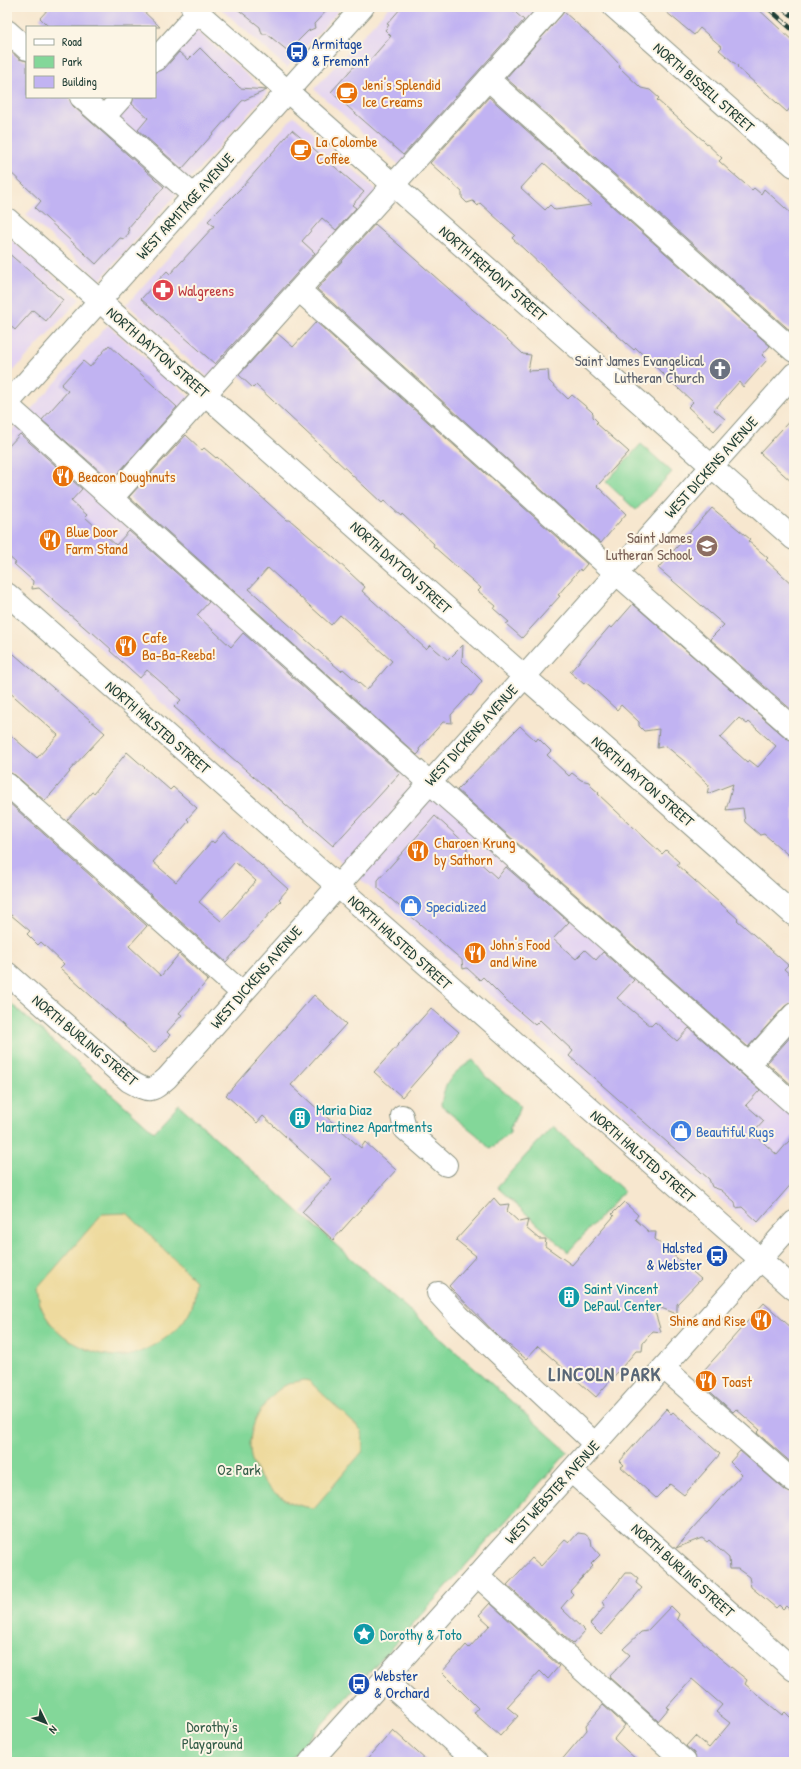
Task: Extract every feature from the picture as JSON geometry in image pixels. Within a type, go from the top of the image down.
[{"type":"street","name":"WEST ARMITAGE AVENUE","points":[[7,405],[363,7]]},
{"type":"street","points":[[112,498],[553,7]]},
{"type":"street","name":"NORTH BISSELL STREET","points":[[614,7],[794,166]]},
{"type":"street","name":"NORTH FREMONT STREET","points":[[195,10],[794,539]]},
{"type":"street","points":[[156,59],[195,10]]},
{"type":"street","points":[[7,31],[26,48]]},
{"type":"street","points":[[488,79],[794,351]]},
{"type":"street","points":[[82,98],[194,196]]},
{"type":"street","points":[[104,117],[121,98]]},
{"type":"street","name":"NORTH DAYTON STREET","points":[[7,219],[794,915]]},
{"type":"street","points":[[299,290],[616,573],[794,729]]},
{"type":"street","name":"WEST DICKENS AVENUE","points":[[146,1091],[154,1090],[167,1078],[429,782],[794,374]]},
{"type":"street","points":[[7,405],[429,782],[794,1104]]},
{"type":"street","name":"NORTH HALSTED STREET","points":[[7,594],[794,1289]]},
{"type":"street","points":[[7,784],[242,993]]},
{"type":"street","name":"NORTH BURLING STREET","points":[[7,973],[129,1081],[146,1091]]},
{"type":"street","points":[[749,1064],[794,1014]]},
{"type":"street","points":[[402,1116],[405,1129],[446,1165]]},
{"type":"street","name":"WEST WEBSTER AVENUE","points":[[310,1762],[794,1222]]},
{"type":"street","points":[[438,1293],[459,1316],[595,1444]]},
{"type":"street","points":[[664,1368],[794,1482]]},
{"type":"street","name":"NORTH BURLING STREET","points":[[571,1471],[794,1670]]},
{"type":"street","points":[[477,1575],[685,1762]]},
{"type":"street","points":[[384,1680],[476,1762]]},
{"type":"shaded area","points":[[219,7],[342,7],[287,68]]},
{"type":"shaded area","points":[[389,7],[553,7],[406,171],[314,89]]},
{"type":"shaded area","points":[[189,23],[267,93],[100,280],[26,215],[108,121],[121,98],[156,98],[156,59]]},
{"type":"shaded area","points":[[294,116],[383,196],[215,384],[127,304]]},
{"type":"shaded area","points":[[7,236],[80,299],[7,378]]},
{"type":"shaded area","points":[[108,325],[197,404],[112,498],[794,1108],[794,1185],[753,1228],[28,584],[55,553],[27,583],[7,565],[7,436]]},
{"type":"green space","points":[[641,444],[672,472],[636,510],[606,482]]},
{"type":"green space","name":"Oz Park","points":[[7,1000],[154,1132],[179,1105],[568,1452],[288,1762],[7,1762]]},
{"type":"green space","points":[[473,1060],[485,1076],[521,1106],[510,1128],[510,1133],[490,1149],[477,1135],[441,1106],[444,1091],[450,1079],[460,1069]]},
{"type":"green space","points":[[553,1126],[624,1191],[568,1252],[497,1187]]},
{"type":"sand","points":[[127,1213],[196,1281],[194,1300],[191,1309],[184,1321],[174,1331],[158,1343],[139,1352],[127,1356],[114,1356],[88,1350],[75,1344],[64,1336],[46,1316],[40,1304],[37,1289],[102,1214]]},
{"type":"sand","points":[[304,1380],[309,1381],[362,1431],[363,1451],[314,1508],[291,1502],[270,1489],[256,1470],[251,1458],[250,1446],[250,1437],[256,1419],[266,1403],[286,1385]]},
{"type":"building","points":[[50,7],[139,7],[160,27],[48,26],[40,18]]},
{"type":"building","points":[[235,7],[330,7],[314,24],[315,28],[308,31],[288,51],[267,34],[262,34],[260,27]]},
{"type":"building","points":[[402,7],[509,7],[524,20],[403,155],[331,92],[357,63],[363,68],[391,36],[385,30],[389,25],[387,24]]},
{"type":"building","points":[[660,7],[756,7],[794,42],[794,103],[787,112],[719,50],[722,47],[700,28],[694,35]]},
{"type":"building","points":[[564,12],[600,44],[620,65],[619,67],[641,88],[650,90],[659,98],[657,100],[722,158],[719,161],[731,172],[752,190],[754,188],[761,194],[764,189],[794,216],[794,334],[506,78]]},
{"type":"building","points":[[7,48],[19,59],[26,61],[26,98],[69,98],[73,106],[164,187],[128,228],[129,233],[124,239],[120,238],[96,264],[35,208],[41,201],[7,169]]},
{"type":"building","points":[[200,48],[240,88],[267,90],[242,101],[182,169],[138,130],[148,118],[132,104],[134,98],[156,98],[156,72],[164,69],[179,52],[188,60]]},
{"type":"building","points":[[489,97],[770,346],[762,355],[767,360],[743,387],[739,382],[714,410],[725,419],[714,431],[688,407],[693,402],[636,348],[634,350],[556,279],[512,238],[515,235],[480,203],[478,206],[473,201],[467,203],[462,198],[462,192],[430,163]],"holes":[[[544,163],[591,205],[555,210],[550,205],[545,210],[521,188]]]},
{"type":"building","points":[[292,130],[364,192],[352,205],[356,208],[336,230],[322,218],[302,241],[315,253],[215,364],[141,299],[167,271],[170,274],[214,226],[208,221],[243,186]]},
{"type":"building","points":[[375,224],[492,325],[523,354],[531,355],[528,371],[548,370],[549,381],[568,399],[572,395],[590,410],[593,413],[593,417],[598,422],[596,423],[629,452],[597,486],[626,514],[601,543],[317,289]]},
{"type":"building","points":[[7,252],[63,300],[46,321],[33,310],[15,330],[7,323]]},
{"type":"building","points":[[316,322],[587,564],[581,571],[580,569],[558,595],[560,596],[522,638],[506,624],[509,622],[494,609],[496,606],[478,591],[481,588],[433,546],[434,544],[402,514],[401,516],[384,501],[382,503],[256,385],[253,388],[239,375],[277,333],[293,347]]},
{"type":"building","points":[[109,345],[177,407],[111,481],[42,420],[68,391],[61,385],[83,361],[90,367]]},
{"type":"building","points":[[794,416],[794,484],[760,453]]},
{"type":"building","points":[[20,434],[82,489],[71,501],[87,515],[85,517],[116,545],[129,531],[209,602],[197,615],[231,647],[243,633],[400,773],[333,846],[174,707],[181,700],[147,670],[140,678],[110,651],[111,649],[92,632],[91,633],[39,588],[32,589],[33,581],[14,564],[16,563],[7,555],[7,448]]},
{"type":"building","points":[[186,435],[202,450],[204,448],[216,458],[217,457],[287,520],[290,520],[334,558],[365,587],[362,591],[426,649],[430,645],[448,660],[463,645],[462,661],[482,681],[471,696],[469,695],[451,715],[452,723],[443,722],[419,749],[420,752],[417,755],[129,497]],"holes":[[[268,568],[331,625],[340,615],[392,661],[367,690],[343,669],[341,671],[249,589]]]},
{"type":"building","points":[[712,508],[750,539],[748,541],[768,558],[766,560],[794,586],[794,712],[710,639],[724,625],[658,568]]},
{"type":"building","points":[[633,604],[786,738],[794,741],[794,860],[764,834],[760,835],[745,822],[743,808],[726,810],[733,784],[707,794],[709,785],[684,761],[666,746],[657,748],[659,729],[644,731],[639,726],[639,722],[621,705],[617,710],[594,689],[585,682],[584,684],[570,672],[610,626],[612,628]],"holes":[[[739,718],[747,724],[749,722],[776,746],[758,767],[749,760],[747,762],[720,738]]]},
{"type":"building","points":[[7,648],[105,733],[69,771],[70,772],[45,801],[15,775],[7,772],[7,732],[37,758],[58,735],[7,690]]},
{"type":"building","points":[[520,726],[536,741],[538,738],[551,751],[547,755],[569,776],[572,773],[581,780],[589,782],[599,793],[598,794],[662,854],[666,850],[679,862],[677,865],[788,965],[784,969],[794,978],[794,1002],[785,1006],[748,1047],[457,790]]},
{"type":"building","points":[[127,752],[170,790],[173,787],[197,808],[187,819],[189,821],[153,862],[176,882],[212,841],[214,843],[224,832],[288,889],[279,899],[281,901],[226,962],[67,820],[92,792],[94,793]],"holes":[[[235,862],[256,881],[221,921],[199,902]]]},
{"type":"building","points":[[7,801],[147,926],[129,946],[161,976],[179,954],[208,980],[179,1013],[182,1015],[167,1032],[170,1035],[154,1053],[60,968],[64,964],[41,942],[38,945],[27,934],[30,931],[11,915],[7,914]]},
{"type":"building","points":[[435,816],[467,845],[467,851],[497,878],[506,867],[569,922],[553,939],[576,959],[585,950],[596,960],[603,952],[634,980],[617,998],[651,1026],[655,1022],[677,1041],[689,1028],[760,1090],[746,1105],[764,1121],[753,1133],[777,1155],[794,1135],[794,1181],[758,1222],[742,1207],[736,1208],[735,1202],[721,1190],[712,1187],[709,1179],[569,1056],[573,1051],[540,1020],[535,1025],[506,1000],[483,977],[480,980],[467,968],[463,969],[462,960],[378,888],[378,880]]},
{"type":"building","name":"Maria Diaz Martinez Apartments","points":[[314,995],[346,1024],[291,1085],[361,1148],[365,1142],[396,1170],[333,1240],[302,1212],[332,1179],[263,1116],[257,1123],[226,1095]]},
{"type":"building","points":[[431,1008],[459,1032],[402,1097],[374,1072]]},
{"type":"building","points":[[794,1033],[794,1087],[767,1063]]},
{"type":"building","name":"Saint Vincent DePaul Center","points":[[494,1198],[500,1205],[509,1204],[507,1211],[519,1222],[528,1220],[526,1228],[539,1239],[546,1239],[545,1246],[572,1265],[614,1216],[612,1214],[624,1202],[638,1215],[635,1219],[649,1232],[656,1232],[655,1239],[701,1279],[677,1304],[677,1314],[653,1305],[661,1332],[653,1331],[643,1343],[642,1351],[636,1351],[596,1397],[538,1346],[526,1359],[498,1336],[449,1286],[476,1256],[456,1240]]},
{"type":"building","points":[[764,1303],[794,1330],[794,1465],[757,1433],[760,1430],[736,1409],[733,1412],[696,1379]]},
{"type":"building","points":[[666,1409],[671,1414],[673,1412],[720,1454],[684,1495],[670,1484],[656,1498],[621,1467],[624,1465],[620,1461]]},
{"type":"building","points":[[740,1451],[786,1491],[794,1494],[794,1614],[786,1606],[783,1609],[779,1605],[776,1608],[751,1587],[749,1577],[738,1569],[730,1569],[729,1558],[709,1540],[707,1542],[702,1538],[676,1548],[742,1474],[730,1462]]},
{"type":"building","points":[[578,1533],[585,1534],[591,1539],[592,1546],[600,1555],[591,1564],[593,1566],[570,1591],[573,1594],[561,1608],[585,1631],[573,1644],[507,1585],[532,1558],[541,1566],[565,1540],[569,1543]]},
{"type":"building","points":[[625,1573],[632,1573],[638,1578],[636,1583],[642,1588],[601,1635],[590,1624],[605,1606],[603,1601]]},
{"type":"building","points":[[490,1603],[559,1666],[548,1679],[540,1671],[507,1707],[518,1716],[500,1736],[474,1713],[478,1708],[442,1672],[466,1645],[469,1648],[490,1625],[479,1615]]},
{"type":"building","points":[[671,1606],[679,1614],[677,1619],[747,1680],[745,1684],[782,1715],[785,1712],[794,1721],[794,1762],[697,1762],[694,1753],[686,1746],[695,1736],[709,1748],[730,1723],[716,1712],[722,1705],[692,1679],[667,1707],[669,1708],[658,1721],[609,1677],[630,1655],[623,1649],[641,1632],[647,1631]]},
{"type":"building","points":[[603,1705],[625,1725],[614,1739],[639,1762],[560,1762],[587,1730],[586,1725]]},
{"type":"building","points":[[393,1730],[428,1762],[365,1762]]},
{"type":"railway","points":[[767,7],[794,31]]},
{"type":"railway","points":[[782,7],[794,17]]},
{"type":"place","name":"Armitage & Fremont","points":[[297,52]]},
{"type":"place","name":"Jeni's Splendid Ice Creams","points":[[347,93]]},
{"type":"place","name":"La Colombe Coffee","points":[[301,150]]},
{"type":"place","name":"Walgreens","points":[[163,290]]},
{"type":"place","name":"Saint James Evangelical Lutheran Church","points":[[720,369]]},
{"type":"place","name":"Beacon Doughnuts","points":[[63,476]]},
{"type":"place","name":"Blue Door Farm Stand","points":[[50,540]]},
{"type":"place","name":"Saint James Lutheran School","points":[[707,546]]},
{"type":"place","name":"Cafe Ba-Ba-Reeba!","points":[[126,646]]},
{"type":"place","name":"Charoen Krung by Sathorn","points":[[418,851]]},
{"type":"place","name":"Specialized","points":[[411,906]]},
{"type":"place","name":"John's Food and Wine","points":[[475,953]]},
{"type":"place","name":"Maria Diaz Martinez Apartments","points":[[300,1118]]},
{"type":"place","name":"Beautiful Rugs","points":[[681,1131]]},
{"type":"place","name":"Halsted & Webster","points":[[717,1256]]},
{"type":"place","name":"Saint Vincent DePaul Center","points":[[569,1297]]},
{"type":"place","name":"Shine and Rise","points":[[761,1320]]},
{"type":"place","name":"Toast","points":[[706,1381]]},
{"type":"place","name":"Dorothy & Toto","points":[[364,1634]]},
{"type":"place","name":"Webster & Orchard","points":[[359,1684]]},
{"type":"district","name":"LINCOLN PARK","points":[[605,1374]]},
{"type":"park label","name":"Dorothy's Playground","points":[[212,1734]]}]
